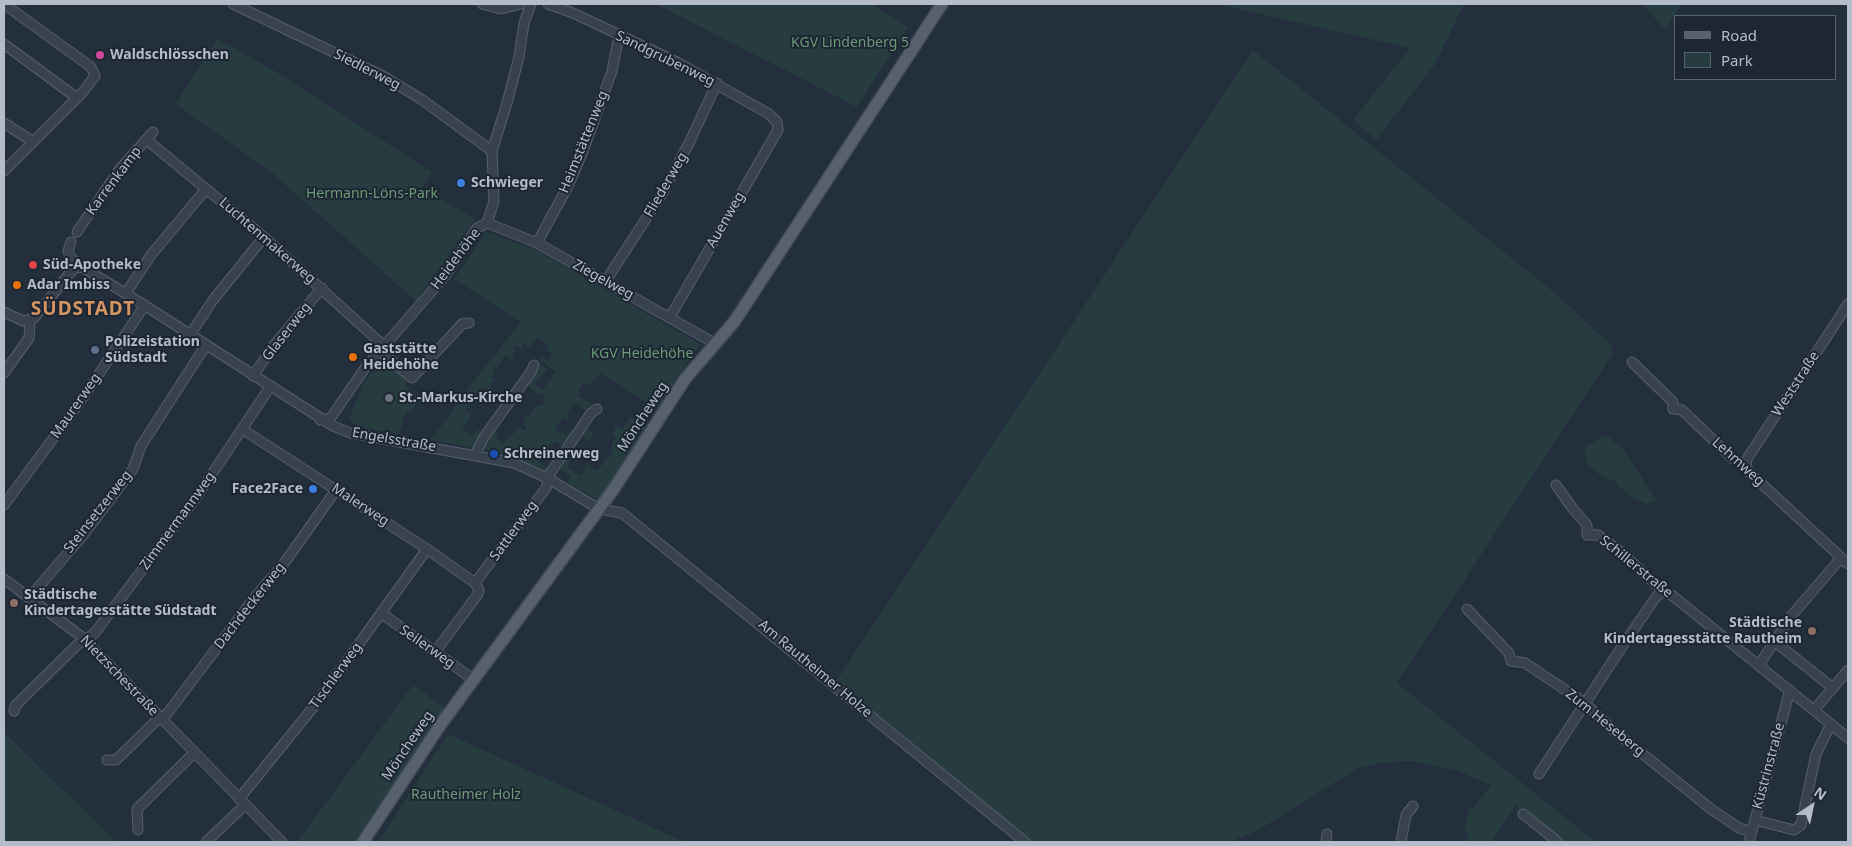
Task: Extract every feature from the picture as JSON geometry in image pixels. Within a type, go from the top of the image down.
[{"type":"main road","name":"Möncheweg","points":[[363,842],[431,738],[599,509],[685,379],[716,344],[749,301],[942,4]]},
{"type":"street","points":[[4,4],[94,70],[94,78],[77,98],[4,171]]},
{"type":"street","name":"Siedlerweg","points":[[233,4],[383,76],[421,99],[492,151]]},
{"type":"street","points":[[482,4],[501,9],[521,4]]},
{"type":"street","name":"Heidehöhe","points":[[320,420],[328,419],[332,416],[354,382],[446,276],[478,228],[487,224],[494,201],[492,151],[507,103],[519,57],[524,23],[531,4]]},
{"type":"street","name":"Sandgrubenweg","points":[[548,4],[573,13],[619,36],[636,42],[717,83],[769,114],[777,122]]},
{"type":"street","name":"Heimstättenweg","points":[[537,243],[568,186],[585,146],[612,71],[619,36]]},
{"type":"street","points":[[4,44],[77,98]]},
{"type":"street","name":"Fliederweg","points":[[605,282],[662,194],[690,141],[717,83]]},
{"type":"street","name":"Auenweg","points":[[670,317],[778,130],[777,122]]},
{"type":"street","points":[[4,123],[32,141]]},
{"type":"street","name":"Karrenkamp","points":[[77,232],[119,170],[153,132]]},
{"type":"street","name":"Luchtenmakerweg","points":[[147,140],[322,288],[412,378],[462,324],[469,323]]},
{"type":"street","points":[[126,293],[151,255],[206,189]]},
{"type":"street","name":"Ziegelweg","points":[[487,224],[537,243],[716,344]]},
{"type":"street","points":[[190,335],[213,300],[264,237]]},
{"type":"street","points":[[70,242],[68,251],[70,257],[82,267]]},
{"type":"street","points":[[4,312],[23,322],[30,320],[68,274],[75,268],[82,267]]},
{"type":"street","name":"Engelsstraße","points":[[82,267],[145,305],[320,420],[350,433],[514,463],[548,479],[599,509]]},
{"type":"street","name":"Glaserweg","points":[[253,376],[274,345],[322,288]]},
{"type":"street","name":"Weststraße","points":[[1746,466],[1747,459],[1848,304]]},
{"type":"street","name":"Maurerweg","points":[[4,505],[80,402],[145,305]]},
{"type":"street","points":[[4,373],[29,338],[30,320]]},
{"type":"street","name":"Steinsetzerweg","points":[[29,598],[84,534],[133,468],[141,446],[206,345]]},
{"type":"street","name":"Lehmweg","points":[[1632,362],[1673,402],[1673,409],[1682,410],[1733,459],[1746,466],[1749,472],[1845,561]]},
{"type":"street","points":[[475,455],[484,437],[534,366]]},
{"type":"street","name":"Zimmermannweg","points":[[14,711],[16,705],[78,644],[86,641],[94,634],[139,576],[270,387]]},
{"type":"street","name":"Sattlerweg","points":[[435,652],[478,594],[479,590],[475,583],[546,488],[551,472],[591,413],[597,408]]},
{"type":"street","name":"Malerweg","points":[[242,429],[427,549],[475,583]]},
{"type":"street","name":"Schillerstraße","points":[[1556,485],[1587,525],[1587,535],[1598,535],[1621,552],[1663,591],[1759,665],[1848,738]]},
{"type":"street","name":"Dachdeckerweg","points":[[162,719],[254,597],[285,562],[336,490]]},
{"type":"street","name":"Am Rautheimer Holze","points":[[599,509],[622,513],[639,524],[1025,842]]},
{"type":"street","name":"Tischlerweg","points":[[242,802],[427,549]]},
{"type":"street","points":[[1759,665],[1792,615],[1845,561]]},
{"type":"street","name":"Nietzschestraße","points":[[4,579],[86,641],[282,842]]},
{"type":"street","points":[[1539,774],[1656,597],[1663,591]]},
{"type":"street","name":"Zum Heseberg","points":[[1467,609],[1509,652],[1511,661],[1525,664],[1585,703],[1613,730],[1711,809],[1729,822],[1752,832]]},
{"type":"street","name":"Seilerweg","points":[[380,613],[474,680]]},
{"type":"street","points":[[1774,641],[1833,688]]},
{"type":"street","points":[[1814,710],[1848,670]]},
{"type":"street","name":"Küstrinstraße","points":[[1749,842],[1790,690]]},
{"type":"street","name":"Nietzschestraße","points":[[107,760],[116,760],[157,720],[162,719]]},
{"type":"street","points":[[1755,820],[1794,830],[1801,824],[1816,754],[1831,724]]},
{"type":"street","points":[[138,830],[137,810],[194,752]]},
{"type":"street","points":[[206,842],[242,802]]},
{"type":"street","points":[[1401,842],[1406,815],[1413,806]]},
{"type":"street","points":[[1523,814],[1558,842]]},
{"type":"green space","name":"KGV Lindenberg 5","points":[[656,4],[871,4],[908,27],[857,107]]},
{"type":"green space","points":[[1217,4],[1464,4],[1435,64],[1376,140],[1353,120],[1410,48]]},
{"type":"green space","points":[[1643,4],[1682,4],[1665,30]]},
{"type":"green space","name":"Hermann-Löns-Park","points":[[217,39],[270,68],[432,172],[422,188],[475,219],[416,301],[271,172],[176,104]]},
{"type":"green space","points":[[1253,50],[1556,294],[1611,345],[1613,353],[1397,683],[1596,842],[1562,842],[1515,805],[1492,842],[1467,842],[1468,834],[1464,833],[1469,808],[1473,808],[1491,785],[1456,770],[1410,761],[1381,763],[1358,768],[1257,831],[1229,842],[1032,842],[837,680]]},
{"type":"green space","name":"KGV Heidehöhe","points":[[486,232],[536,250],[700,344],[657,409],[601,373],[593,380],[591,386],[586,383],[582,385],[578,391],[580,393],[578,396],[594,405],[589,412],[575,403],[566,414],[570,417],[567,420],[563,418],[555,429],[558,433],[560,432],[566,436],[569,432],[573,435],[560,453],[558,453],[563,446],[556,441],[553,444],[551,443],[544,452],[547,455],[544,459],[538,454],[534,458],[549,469],[547,472],[519,459],[483,449],[494,429],[496,434],[499,433],[497,439],[503,443],[512,433],[514,434],[518,428],[517,425],[525,431],[527,428],[523,425],[525,419],[522,417],[527,417],[534,411],[533,408],[544,404],[544,395],[541,393],[539,395],[526,385],[542,365],[547,369],[535,384],[542,390],[556,372],[540,360],[542,357],[548,361],[553,354],[546,349],[548,346],[537,337],[529,347],[524,343],[521,349],[516,345],[513,349],[516,351],[512,357],[513,361],[505,355],[501,361],[505,366],[500,362],[497,369],[495,367],[493,369],[495,372],[491,377],[495,380],[490,386],[492,388],[488,391],[482,387],[477,394],[480,396],[478,399],[483,402],[481,405],[473,399],[465,410],[472,415],[462,429],[471,436],[477,429],[483,433],[474,448],[431,440],[474,381],[521,322],[454,279]]},
{"type":"green space","points":[[380,363],[395,369],[407,381],[404,384],[419,397],[412,412],[406,411],[399,434],[355,426],[349,418],[366,379]]},
{"type":"green space","points":[[630,417],[647,429],[601,497],[595,498],[568,483],[571,476],[558,468],[566,457],[570,460],[568,468],[581,476],[587,464],[597,471],[612,452],[612,443],[616,437],[612,434],[616,429],[614,427],[615,424],[622,429]]},
{"type":"green space","points":[[587,425],[590,426],[588,429],[593,433],[590,442],[580,435]]},
{"type":"green space","points":[[1608,436],[1623,449],[1656,500],[1648,504],[1634,498],[1618,486],[1615,479],[1609,480],[1586,463],[1585,447],[1601,437]]},
{"type":"green space","points":[[413,685],[446,709],[356,842],[297,842]]},
{"type":"green space","points":[[4,732],[116,842],[4,842]]},
{"type":"green space","name":"Rautheimer Holz","points":[[448,734],[685,842],[378,842]]},
{"type":"place","name":"Waldschlösschen","points":[[100,55]]},
{"type":"place","name":"Schwieger","points":[[461,183]]},
{"type":"place","name":"Süd-Apotheke","points":[[33,265]]},
{"type":"place","name":"Adar Imbiss","points":[[17,285]]},
{"type":"place","name":"Polizeistation Südstadt","points":[[95,350]]},
{"type":"place","name":"Gaststätte Heidehöhe","points":[[353,357]]},
{"type":"place","name":"St.-Markus-Kirche","points":[[389,398]]},
{"type":"place","name":"Schreinerweg","points":[[494,454]]},
{"type":"place","name":"Face2Face","points":[[313,489]]},
{"type":"place","name":"Städtische Kindertagesstätte Südstadt","points":[[14,603]]},
{"type":"place","name":"Städtische Kindertagesstätte Rautheim","points":[[1812,631]]},
{"type":"district","name":"SÜDSTADT","points":[[83,310]]}]
